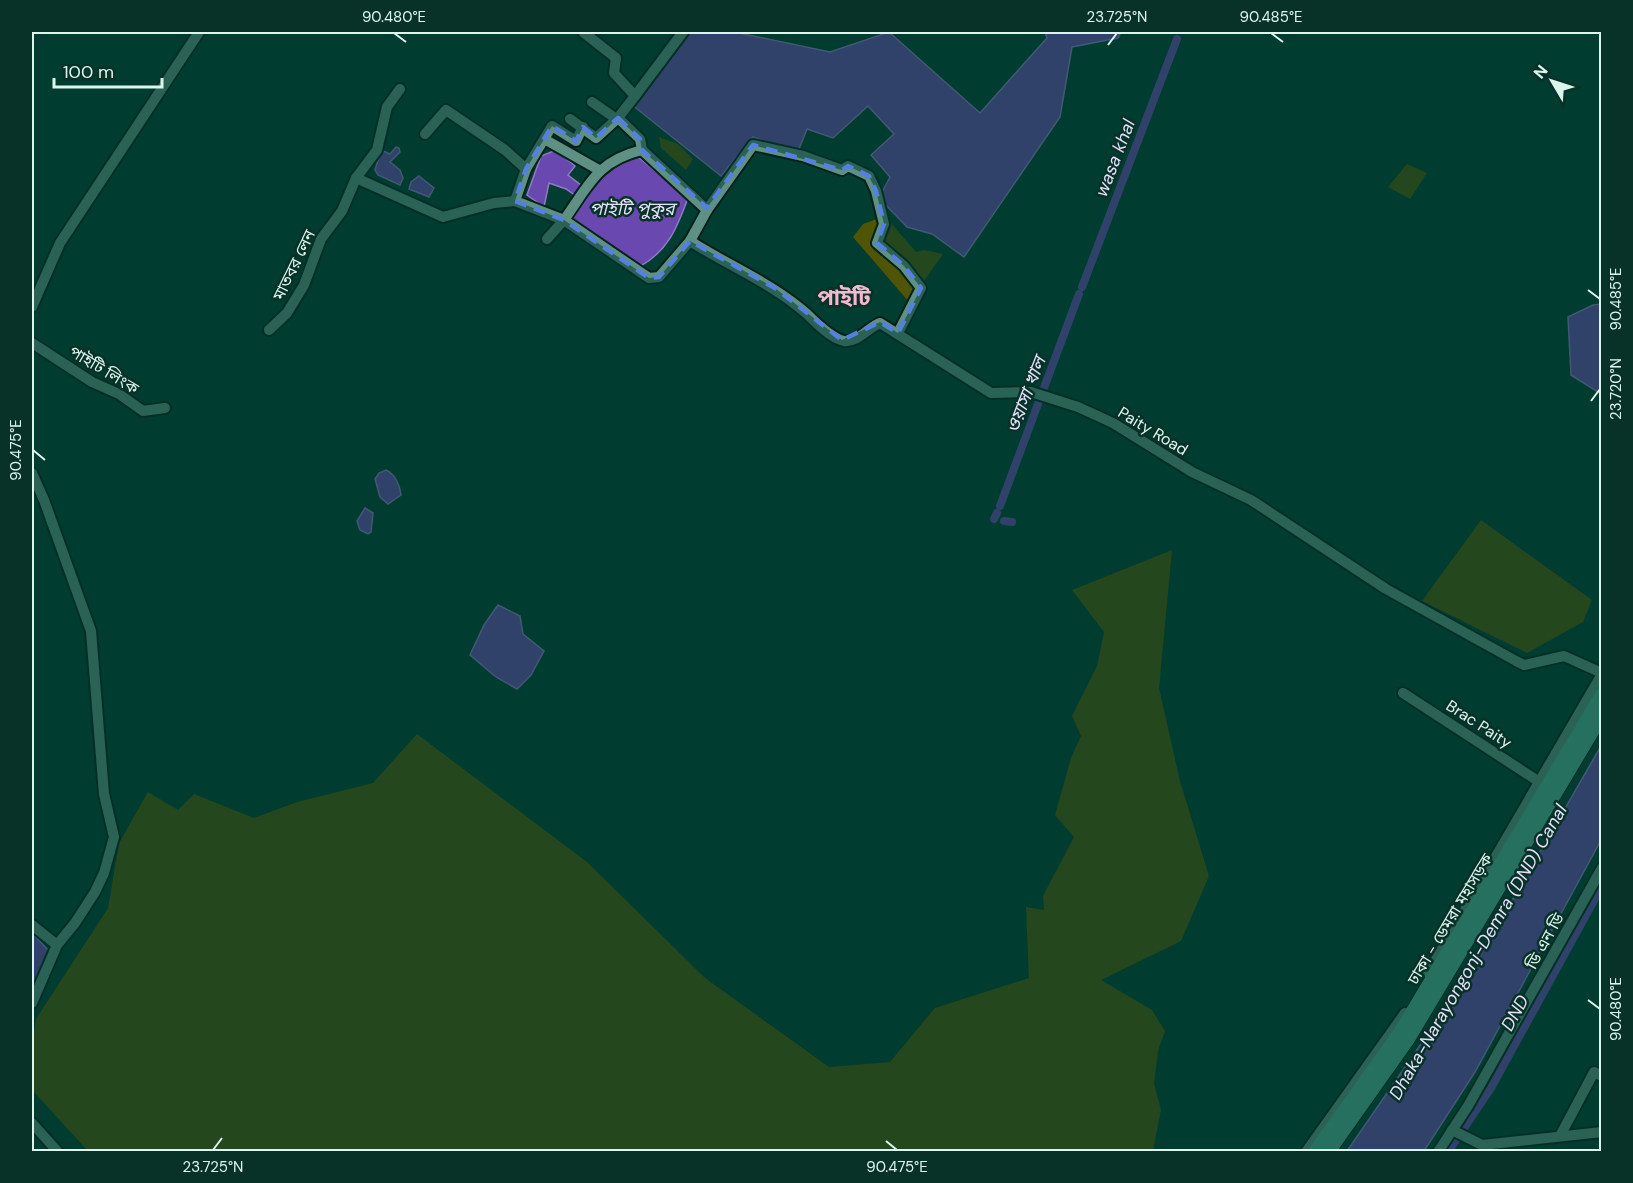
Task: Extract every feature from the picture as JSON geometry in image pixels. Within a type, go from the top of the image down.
[{"type":"main road","name":"ঢাকা - ডেমরা মহাসড়ক","points":[[1315,1152],[1400,1033],[1602,695]]},
{"type":"main road","name":"ঢাকা - ডেমরা মহাসড়ক","points":[[1328,1152],[1408,1039],[1602,715]]},
{"type":"street","points":[[32,307],[60,243],[199,32]]},
{"type":"street","points":[[583,32],[616,58],[614,73],[635,96]]},
{"type":"street","points":[[570,119],[596,138],[635,96],[683,32]]},
{"type":"street","name":"মাতবর লেন","points":[[269,330],[287,313],[304,285],[321,239],[342,211],[357,178],[377,150],[387,107],[400,89]]},
{"type":"street","points":[[592,102],[616,118],[640,139],[642,150],[707,210]]},
{"type":"street","points":[[425,134],[446,110],[505,150],[526,169]]},
{"type":"street","points":[[515,201],[526,169],[546,140],[552,126],[576,141],[583,128]]},
{"type":"street","points":[[546,140],[599,170]]},
{"type":"street","points":[[357,178],[443,217],[494,203],[515,201],[564,220],[649,278],[659,277],[690,241],[707,210],[753,144],[803,156],[842,170],[848,166],[869,176],[876,190],[884,224],[877,243],[904,266],[921,288],[898,333]]},
{"type":"street","points":[[548,240],[599,170],[624,155],[642,150]]},
{"type":"street","name":"Paity Road","points":[[690,241],[731,267],[775,288],[821,327],[842,340],[851,340],[880,323],[967,380],[991,393],[1031,392],[1078,407],[1113,423],[1192,472],[1251,500],[1386,589],[1524,665],[1564,656],[1602,674]]},
{"type":"street","name":"পাইটি লিংক","points":[[32,343],[92,382],[119,394],[143,411],[165,408]]},
{"type":"street","points":[[32,473],[91,631],[104,794],[114,837],[104,873],[95,892],[57,945],[32,1003]]},
{"type":"street","points":[[1306,1152],[1380,1051],[1411,1004],[1602,674]]},
{"type":"street","name":"Brac Paity","points":[[1403,693],[1538,781]]},
{"type":"street","name":"ডি এন ডি","points":[[1438,1152],[1523,1011],[1602,868]]},
{"type":"street","points":[[32,925],[57,945]]},
{"type":"street","points":[[1560,1136],[1594,1072],[1602,1076]]},
{"type":"street","points":[[32,1123],[58,1152]]},
{"type":"street","points":[[1452,1130],[1482,1145],[1602,1132]]},
{"type":"highlighted area","points":[[618,118],[640,139],[642,150],[707,208],[753,145],[842,170],[848,166],[869,176],[876,191],[884,224],[877,243],[904,266],[921,288],[918,297],[898,333],[880,322],[842,340],[775,288],[690,241],[659,277],[649,278],[564,220],[515,201],[526,169],[552,126],[576,141],[583,127],[596,138]]},
{"type":"green space","points":[[659,137],[678,144],[693,159],[686,170],[661,148]]},
{"type":"green space","points":[[1407,164],[1427,173],[1410,199],[1388,187]]},
{"type":"green space","points":[[885,216],[916,252],[924,250],[943,254],[909,302],[853,237],[863,224]]},
{"type":"green space","points":[[1481,520],[1592,600],[1583,622],[1527,653],[1422,601]]},
{"type":"green space","points":[[1172,550],[1159,688],[1180,781],[1209,876],[1181,941],[1101,980],[1152,1010],[1165,1031],[1158,1051],[1154,1083],[1161,1110],[1153,1151],[657,1152],[636,1149],[626,1152],[88,1151],[32,1090],[32,1045],[36,1019],[108,908],[119,843],[148,792],[178,810],[194,794],[254,818],[297,802],[373,783],[417,734],[587,862],[705,978],[829,1067],[890,1062],[935,1008],[1029,978],[1026,907],[1044,910],[1043,896],[1074,837],[1055,815],[1071,758],[1081,736],[1072,716],[1097,666],[1104,632],[1072,590]]},
{"type":"water","points":[[689,32],[734,32],[830,52],[889,32],[980,113],[1047,38],[1045,32],[1121,32],[1118,38],[1072,47],[1060,117],[964,257],[932,234],[907,227],[879,198],[890,177],[871,155],[894,134],[868,106],[833,138],[807,129],[797,154],[753,137],[721,176],[632,105]]},
{"type":"water","points":[[396,147],[400,152],[390,162],[400,170],[403,178],[400,185],[378,175],[375,170],[381,150],[390,154]]},
{"type":"water","points":[[556,150],[575,166],[568,175],[586,189],[579,198],[566,189],[549,183],[544,207],[527,195],[541,156]]},
{"type":"water","name":"পাইটি পুকুর","points":[[637,156],[688,198],[670,238],[657,254],[639,267],[571,221],[603,174]]},
{"type":"water","points":[[419,176],[434,188],[429,197],[409,189],[411,182]]},
{"type":"water","points":[[1602,304],[1601,394],[1571,375],[1568,317],[1593,305]]},
{"type":"water","points":[[386,470],[396,480],[401,495],[388,504],[380,497],[375,479],[379,473]]},
{"type":"water","points":[[365,508],[373,513],[371,532],[368,534],[360,530],[357,521]]},
{"type":"water","points":[[498,605],[520,616],[523,634],[544,651],[531,675],[517,689],[496,677],[470,655],[484,625]]},
{"type":"water","points":[[1601,746],[1601,840],[1475,1072],[1424,1151],[1347,1151],[1470,973]]},
{"type":"water","points":[[32,933],[49,951],[48,963],[32,984]]},
{"type":"waterway","name":"wasa khal","points":[[1082,287],[1177,39]]},
{"type":"waterway","name":"ওয়াসা খাল","points":[[1000,506],[1079,294]]},
{"type":"waterway","name":"wasa khal","points":[[994,519],[997,513]]},
{"type":"waterway","name":"wasa khal","points":[[1004,521],[1012,522]]},
{"type":"waterway","name":"DND","points":[[1448,1152],[1491,1088],[1602,886]]},
{"type":"district","name":"পাইটি","points":[[844,297]]},
{"type":"water label","name":"Dhaka-Narayongonj-Demra (DND) Canal","points":[[1478,952]]}]
